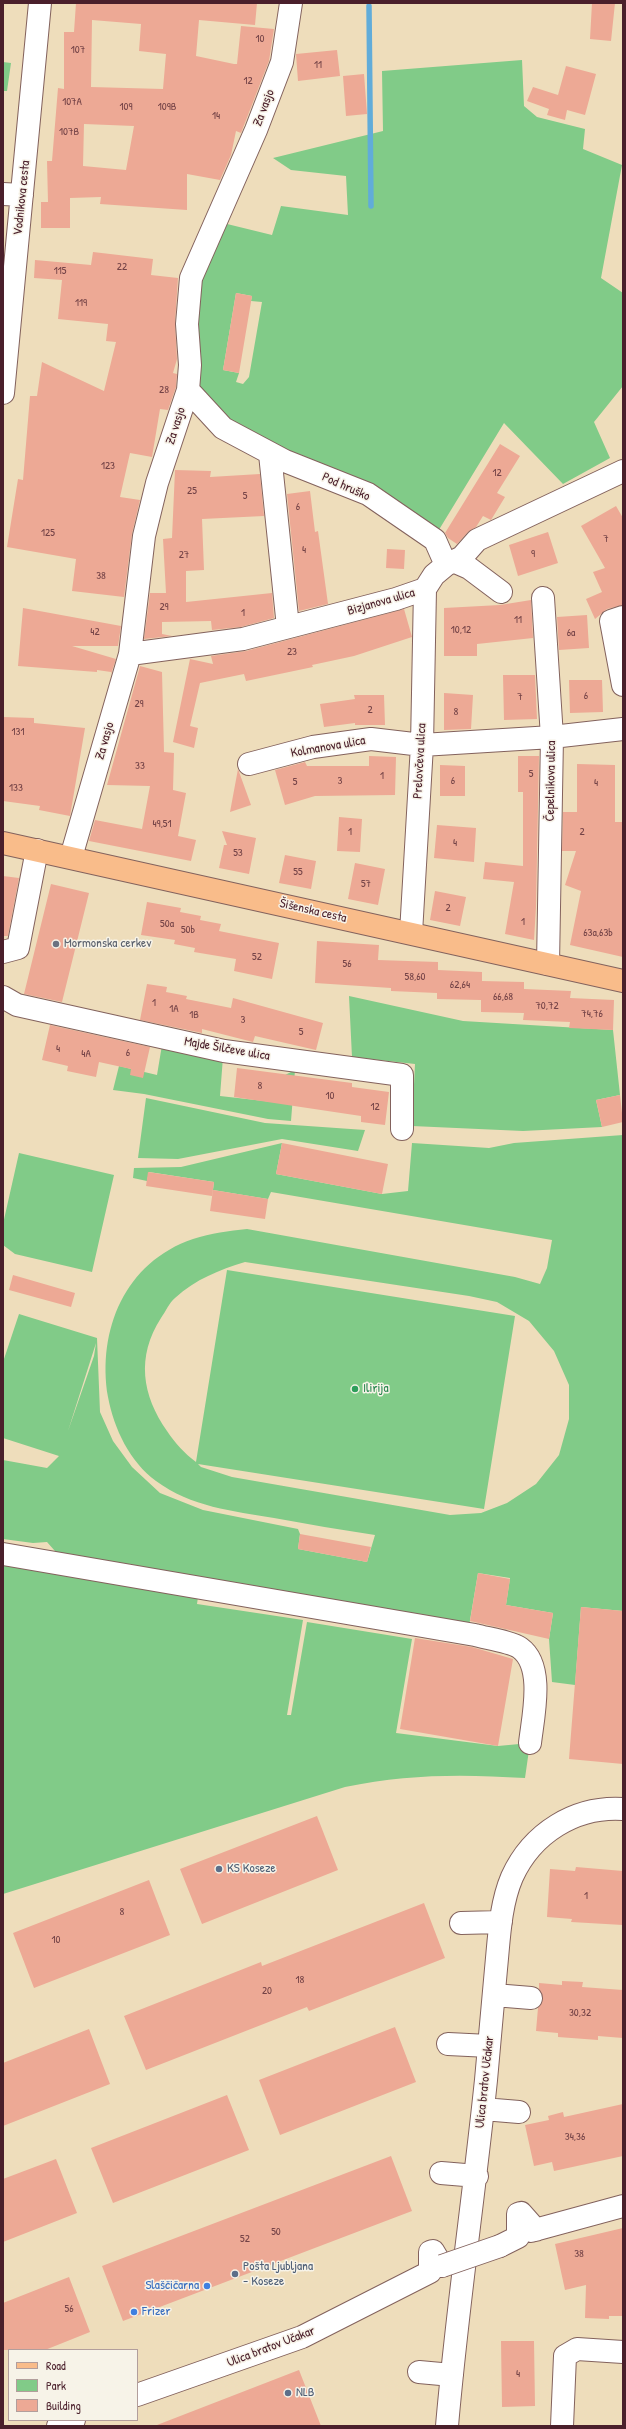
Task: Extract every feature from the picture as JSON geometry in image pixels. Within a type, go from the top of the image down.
[{"type":"main road","name":"Šišenska cesta","points":[[3,843],[623,981]]},
{"type":"street","name":"Vodnikova cesta","points":[[3,393],[13,194],[40,3]]},
{"type":"street","name":"Za vasjo","points":[[71,857],[130,654],[144,536],[157,483],[188,390],[190,365],[188,324],[191,278],[256,130],[282,62],[291,3]]},
{"type":"street","name":"Pod hruško","points":[[188,390],[224,428],[270,454],[368,494],[435,540],[449,563]]},
{"type":"street","points":[[270,454],[288,627]]},
{"type":"street","name":"Bizjanova ulica","points":[[130,654],[243,639],[425,589],[434,575],[449,563],[462,556],[477,540],[623,471]]},
{"type":"street","points":[[449,563],[469,568],[501,592]]},
{"type":"street","name":"Prelovčeva ulica","points":[[411,933],[422,745],[425,589]]},
{"type":"street","name":"Čepelnikova ulica","points":[[543,598],[552,737],[548,964]]},
{"type":"street","points":[[617,619],[623,685]]},
{"type":"street","points":[[552,737],[623,729]]},
{"type":"street","name":"Kolmanova ulica","points":[[249,764],[313,747],[371,739],[422,745],[552,737]]},
{"type":"street","points":[[3,952],[18,948],[37,850]]},
{"type":"street","name":"Majde Šilčeve ulica","points":[[3,997],[17,1005],[224,1051],[402,1075],[402,1129]]},
{"type":"street","points":[[3,1554],[475,1635],[519,1648],[532,1664],[536,1688],[530,1743]]},
{"type":"street","name":"Ulica bratov Učakar","points":[[447,2426],[477,2176],[501,1922],[506,1892],[513,1876],[540,1838],[565,1820],[581,1813],[606,1808],[623,1809]]},
{"type":"street","points":[[461,1923],[501,1922]]},
{"type":"street","points":[[494,1995],[531,1998]]},
{"type":"street","points":[[448,2044],[489,2046]]},
{"type":"street","points":[[483,2104],[519,2106]]},
{"type":"street","points":[[441,2173],[477,2176]]},
{"type":"street","name":"Ulica bratov Učakar","points":[[138,2395],[302,2337],[421,2274],[430,2272],[430,2252],[433,2251],[442,2266],[500,2246],[518,2237],[518,2214],[521,2213],[533,2231],[623,2206]]},
{"type":"street","points":[[562,2426],[565,2356],[577,2349],[623,2352]]},
{"type":"street","points":[[419,2372],[452,2375]]},
{"type":"street","points":[[58,2426],[71,2421]]},
{"type":"green space","points":[[522,60],[524,106],[537,117],[585,129],[583,149],[622,165],[601,278],[623,293],[623,386],[594,422],[610,458],[563,484],[504,423],[437,533],[231,427],[199,387],[196,365],[196,284],[223,223],[272,235],[281,206],[348,215],[346,176],[291,170],[273,158],[383,131],[382,71]],"holes":[[[236,293],[252,296],[251,301],[262,302],[249,377],[243,384],[236,382],[239,373],[223,370]]]},
{"type":"green space","points":[[3,62],[11,63],[7,91],[3,91]]},
{"type":"green space","points":[[349,996],[463,1021],[613,1030],[620,1095],[596,1100],[602,1127],[523,1131],[412,1126],[415,1064],[352,1057]]},
{"type":"green space","points":[[162,1045],[223,1057],[220,1096],[282,1103],[285,1075],[295,1070],[291,1121],[268,1119],[144,1094],[113,1090],[119,1066],[157,1075]]},
{"type":"green space","points":[[146,1098],[265,1123],[365,1130],[358,1151],[282,1139],[178,1159],[138,1158]]},
{"type":"green space","points":[[623,1135],[623,1611],[581,1607],[575,1685],[552,1682],[549,1639],[553,1613],[506,1605],[510,1578],[478,1573],[469,1626],[62,1559],[47,1542],[33,1543],[3,1539],[3,1460],[47,1468],[59,1456],[3,1438],[3,1362],[19,1314],[97,1338],[100,1412],[113,1441],[132,1467],[160,1493],[203,1510],[298,1529],[300,1534],[298,1549],[367,1562],[375,1535],[213,1507],[183,1497],[169,1490],[156,1481],[138,1464],[124,1444],[114,1421],[108,1397],[106,1372],[107,1347],[112,1324],[121,1302],[133,1281],[149,1264],[169,1250],[193,1239],[227,1231],[247,1229],[515,1277],[540,1284],[547,1268],[552,1240],[271,1192],[268,1199],[213,1190],[214,1182],[149,1172],[147,1181],[133,1178],[134,1168],[181,1167],[282,1143],[276,1174],[382,1194],[408,1191],[412,1143],[489,1148],[514,1143]],"holes":[[[245,1262],[469,1296],[497,1302],[529,1321],[554,1351],[569,1385],[569,1419],[559,1455],[536,1484],[507,1503],[481,1513],[450,1515],[232,1477],[201,1467],[198,1464],[484,1509],[515,1316],[227,1270],[196,1462],[180,1448],[167,1431],[152,1404],[145,1376],[145,1361],[148,1347],[161,1318],[175,1298],[191,1285],[200,1280],[226,1268]],[[96,1343],[94,1356],[68,1431]]]},
{"type":"green space","points":[[19,1153],[114,1175],[92,1272],[15,1254],[3,1245],[3,1224]]},
{"type":"green space","points":[[3,1563],[198,1597],[197,1604],[303,1620],[287,1715],[291,1715],[307,1622],[412,1639],[396,1733],[498,1746],[530,1743],[525,1778],[479,1776],[413,1777],[345,1787],[3,1894]]},
{"type":"building","points":[[76,3],[257,3],[255,25],[199,20],[196,56],[237,64],[241,26],[274,29],[269,61],[241,133],[236,131],[231,155],[220,180],[187,174],[187,210],[100,204],[101,197],[70,198],[70,228],[41,228],[41,202],[48,202],[47,161],[52,161],[58,88],[64,89],[64,32],[74,32]],"holes":[[[92,20],[141,24],[139,51],[166,54],[163,89],[91,87]],[[84,124],[134,126],[126,170],[83,166]]]},
{"type":"building","points":[[592,3],[615,3],[611,41],[590,39]]},
{"type":"building","points":[[337,50],[340,76],[298,81],[296,54]]},
{"type":"building","points":[[566,66],[596,74],[585,115],[567,110],[565,120],[547,115],[549,109],[527,101],[533,87],[558,95]]},
{"type":"building","points":[[364,74],[367,114],[346,116],[343,76]]},
{"type":"building","points":[[93,252],[153,259],[151,275],[178,278],[175,323],[177,359],[173,373],[177,374],[176,387],[168,410],[160,409],[152,457],[130,453],[120,497],[140,500],[132,534],[124,597],[72,591],[76,559],[7,547],[18,479],[23,480],[30,396],[37,396],[42,362],[104,391],[116,342],[106,341],[108,324],[58,319],[62,280],[34,278],[35,260],[91,265]]},
{"type":"building","points":[[236,293],[252,296],[239,373],[223,370]]},
{"type":"building","points":[[500,444],[520,456],[497,493],[505,497],[491,520],[483,516],[476,527],[468,532],[457,544],[448,538],[445,533]]},
{"type":"building","points":[[175,470],[211,471],[210,477],[260,474],[264,516],[202,519],[204,570],[186,571],[186,602],[272,593],[274,618],[241,627],[212,630],[211,621],[162,622],[162,634],[172,636],[144,639],[150,593],[166,593],[163,539],[172,538]]},
{"type":"building","points":[[310,491],[315,532],[318,531],[328,604],[299,611],[287,494]]},
{"type":"building","points":[[616,506],[623,518],[623,605],[607,609],[595,619],[586,599],[602,592],[593,572],[605,568],[581,526]]},
{"type":"building","points":[[548,532],[558,563],[518,576],[509,545]]},
{"type":"building","points":[[387,549],[405,550],[404,569],[386,568]]},
{"type":"building","points":[[531,600],[533,638],[477,644],[477,656],[444,656],[444,608],[500,605]]},
{"type":"building","points":[[23,608],[121,626],[118,646],[72,646],[116,659],[111,674],[111,672],[97,670],[97,672],[18,666]]},
{"type":"building","points":[[404,609],[412,637],[354,656],[312,665],[313,667],[246,681],[244,674],[200,683],[190,726],[198,728],[194,748],[173,742],[190,659],[213,664],[211,656],[246,651]]},
{"type":"building","points":[[587,615],[589,648],[559,650],[557,617]]},
{"type":"building","points":[[140,666],[162,672],[164,752],[174,753],[173,790],[186,793],[178,836],[196,840],[191,861],[89,841],[95,820],[142,829],[150,786],[107,785]]},
{"type":"building","points":[[503,675],[535,675],[537,719],[504,720]]},
{"type":"building","points":[[569,680],[602,680],[603,712],[570,713]]},
{"type":"building","points":[[444,693],[473,695],[471,729],[444,730]]},
{"type":"building","points":[[354,695],[384,695],[385,725],[355,725],[355,723],[324,727],[320,704],[355,699]]},
{"type":"building","points":[[3,717],[34,718],[34,723],[85,728],[70,816],[39,810],[40,806],[3,801]]},
{"type":"building","points":[[369,756],[396,757],[395,795],[315,796],[285,805],[275,770],[305,762],[307,766],[369,766]]},
{"type":"building","points":[[518,756],[539,756],[534,940],[505,934],[514,882],[483,879],[485,862],[523,866],[523,792],[518,792]]},
{"type":"building","points":[[577,764],[615,765],[615,822],[623,822],[623,957],[570,945],[581,891],[565,885],[576,851],[562,851],[563,812],[577,812]]},
{"type":"building","points":[[440,765],[465,766],[465,796],[440,796]]},
{"type":"building","points":[[238,769],[251,805],[230,812]]},
{"type":"building","points":[[339,817],[362,819],[360,852],[337,851]]},
{"type":"building","points":[[437,825],[476,828],[474,862],[434,858]]},
{"type":"building","points":[[222,831],[256,838],[249,874],[219,868],[224,845],[227,845]]},
{"type":"building","points":[[285,855],[316,861],[311,889],[279,883]]},
{"type":"building","points":[[355,863],[385,869],[378,905],[348,899]]},
{"type":"building","points":[[3,876],[19,878],[8,936],[3,936]]},
{"type":"building","name":"Mormonska cerkev","points":[[51,884],[89,893],[62,1002],[24,994]]},
{"type":"building","points":[[435,891],[466,897],[460,926],[430,920]]},
{"type":"building","points":[[147,902],[181,908],[180,912],[201,916],[200,920],[221,924],[219,931],[279,943],[272,979],[234,971],[236,959],[194,952],[195,948],[174,944],[175,940],[141,935]]},
{"type":"building","points":[[317,941],[379,945],[378,960],[438,962],[438,970],[482,972],[482,981],[524,982],[524,989],[571,991],[570,998],[614,1000],[613,1030],[569,1028],[570,1022],[523,1020],[524,1013],[481,1012],[481,1000],[437,999],[437,993],[391,991],[391,988],[315,983]]},
{"type":"building","points":[[147,984],[167,987],[166,992],[187,996],[186,999],[231,1008],[233,998],[323,1023],[316,1050],[255,1036],[253,1042],[202,1029],[202,1033],[140,1020]]},
{"type":"building","points":[[50,1025],[150,1047],[143,1078],[130,1075],[131,1069],[99,1062],[96,1077],[67,1071],[68,1066],[42,1060]]},
{"type":"building","points":[[237,1068],[352,1083],[352,1087],[389,1092],[385,1125],[361,1122],[361,1116],[234,1097]]},
{"type":"building","points":[[620,1095],[623,1122],[602,1127],[596,1100]]},
{"type":"building","points":[[282,1143],[388,1164],[382,1194],[276,1174]]},
{"type":"building","points":[[148,1172],[214,1182],[212,1196],[146,1186]]},
{"type":"building","points":[[213,1190],[268,1199],[265,1219],[210,1211]]},
{"type":"building","points":[[13,1275],[75,1293],[71,1307],[9,1290]]},
{"type":"building","points":[[300,1534],[371,1547],[367,1562],[298,1549]]},
{"type":"building","points":[[478,1573],[510,1579],[506,1605],[553,1613],[549,1639],[470,1621]]},
{"type":"building","points":[[581,1607],[623,1611],[623,1764],[569,1759]]},
{"type":"building","points":[[415,1638],[472,1647],[513,1659],[498,1746],[400,1729]]},
{"type":"building","points":[[317,1816],[338,1870],[202,1924],[180,1869]]},
{"type":"building","points":[[576,1867],[623,1871],[623,1925],[571,1922],[572,1919],[547,1917],[550,1869],[575,1871]]},
{"type":"building","points":[[149,1880],[170,1935],[34,1988],[13,1933]]},
{"type":"building","points":[[424,1903],[445,1958],[309,2011],[307,2007],[146,2070],[124,2016],[261,1962],[262,1966]]},
{"type":"building","points":[[562,1981],[583,1982],[582,1987],[623,1990],[623,2038],[598,2036],[598,2040],[558,2037],[558,2033],[536,2031],[538,2008],[543,1999],[539,1989],[539,1983],[562,1985]]},
{"type":"building","points":[[395,2027],[416,2082],[280,2135],[259,2080]]},
{"type":"building","points":[[89,2029],[110,2084],[3,2126],[3,2063]]},
{"type":"building","points":[[227,2095],[249,2150],[113,2203],[91,2148]]},
{"type":"building","points":[[623,2104],[623,2156],[554,2171],[552,2162],[534,2166],[525,2125],[549,2120],[548,2116],[563,2112],[564,2117]]},
{"type":"building","points":[[391,2156],[412,2211],[123,2321],[102,2266]]},
{"type":"building","points":[[56,2159],[77,2213],[3,2242],[3,2179]]},
{"type":"building","points":[[623,2228],[623,2316],[609,2316],[609,2319],[585,2318],[586,2285],[565,2290],[555,2244]]},
{"type":"building","points":[[69,2277],[90,2332],[48,2349],[3,2350],[3,2303]]},
{"type":"building","points":[[501,2341],[534,2341],[535,2406],[502,2407]]},
{"type":"building","points":[[299,2370],[321,2426],[157,2425]]},
{"type":"waterway","points":[[369,6],[371,206]]},
{"type":"place","name":"Mormonska cerkev","points":[[56,944]]},
{"type":"place","name":"Ilirija","points":[[355,1389]]},
{"type":"place","name":"KS Koseze","points":[[219,1869]]},
{"type":"place","name":"Pošta Ljubljana - Koseze","points":[[235,2274]]},
{"type":"place","name":"Slaščičarna","points":[[207,2286]]},
{"type":"place","name":"Frizer","points":[[134,2312]]},
{"type":"place","name":"NLB","points":[[288,2393]]}]
